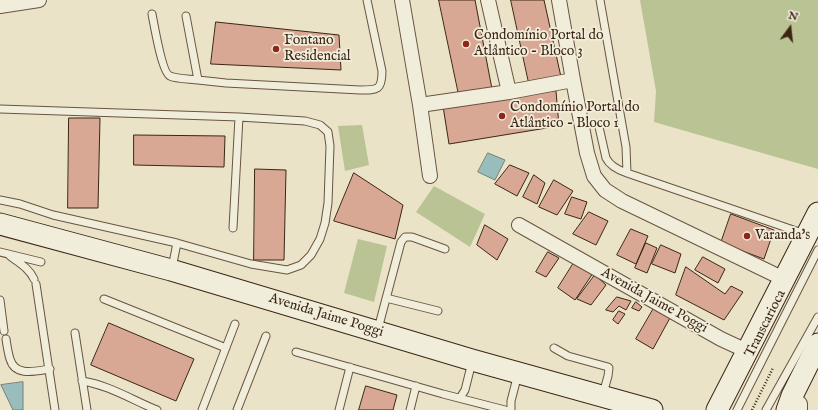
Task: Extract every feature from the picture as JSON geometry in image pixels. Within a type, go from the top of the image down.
[{"type":"street","points":[[0,6],[36,0]]},
{"type":"street","points":[[402,0],[420,105],[430,176]]},
{"type":"street","points":[[488,0],[509,92]]},
{"type":"street","points":[[559,0],[572,80],[594,176],[606,190],[622,201],[784,279]]},
{"type":"street","points":[[420,105],[509,92],[572,80]]},
{"type":"street","points":[[717,410],[784,279],[812,242],[818,213]]},
{"type":"street","name":"Avenida Jaime Poggi","points":[[0,224],[171,270],[472,360],[652,410]]},
{"type":"street","name":"Avenida Jaime Poggi","points":[[519,225],[721,339],[748,351]]},
{"type":"street","points":[[793,405],[818,344]]},
{"type":"lane","points":[[152,14],[163,65],[167,74],[171,77],[226,83],[374,90],[382,81],[382,71],[367,0]]},
{"type":"lane","points":[[600,0],[626,147],[627,173]]},
{"type":"lane","points":[[186,16],[198,80]]},
{"type":"lane","points":[[0,109],[239,116],[305,121],[320,125],[328,132],[330,146],[328,203],[325,223],[320,239],[310,256],[301,265],[287,270],[251,264],[178,243],[54,215],[20,204],[0,200]]},
{"type":"lane","points":[[233,228],[239,116]]},
{"type":"lane","points":[[599,126],[606,158],[608,162],[617,170],[719,205],[812,242]]},
{"type":"lane","points":[[377,331],[401,242],[405,237],[412,237],[446,249]]},
{"type":"lane","name":"Transcarioca","points":[[737,410],[812,242]]},
{"type":"lane","points":[[171,270],[178,243]]},
{"type":"lane","points":[[4,253],[41,262]]},
{"type":"lane","points":[[4,253],[27,268],[35,282],[50,369],[55,410]]},
{"type":"lane","points":[[386,298],[438,311]]},
{"type":"lane","points":[[104,299],[226,348]]},
{"type":"lane","points":[[0,300],[2,330],[6,335],[9,357],[12,363],[20,370],[29,372],[50,369]]},
{"type":"lane","points":[[766,410],[818,317]]},
{"type":"lane","points":[[202,410],[235,324]]},
{"type":"lane","points":[[75,333],[87,410]]},
{"type":"lane","points":[[237,410],[266,336]]},
{"type":"lane","points":[[0,347],[5,343],[6,339]]},
{"type":"lane","points":[[554,348],[568,356],[609,368],[602,396]]},
{"type":"lane","points":[[296,352],[460,398],[485,407],[505,410]]},
{"type":"lane","points":[[460,398],[465,390],[472,360]]},
{"type":"lane","points":[[339,410],[350,367]]},
{"type":"lane","points":[[511,410],[511,401],[519,372]]},
{"type":"lane","points":[[82,382],[94,383],[106,387],[157,410]]},
{"type":"lane","points":[[410,410],[416,386]]},
{"type":"path","points":[[752,410],[773,368]]},
{"type":"green space","points":[[640,0],[818,0],[818,169],[654,122],[656,91]]},
{"type":"green space","points":[[362,125],[369,165],[345,171],[338,126]]},
{"type":"green space","points":[[434,186],[485,214],[470,247],[416,212]]},
{"type":"green space","points":[[358,239],[387,246],[374,302],[344,293]]},
{"type":"water","points":[[488,153],[505,160],[495,180],[478,172]]},
{"type":"water","points":[[23,382],[23,410],[13,410],[1,385]]},
{"type":"building","name":"Condomínio Portal do Atlântico - Bloco 3","points":[[439,0],[475,0],[492,89],[459,95]]},
{"type":"building","points":[[511,0],[544,0],[561,77],[529,83]]},
{"type":"building","name":"Fontano Residencial","points":[[216,22],[339,35],[341,70],[211,64]]},
{"type":"building","name":"Condomínio Portal do Atlântico - Bloco 1","points":[[556,91],[559,126],[449,144],[443,106]]},
{"type":"building","points":[[69,118],[100,118],[98,208],[68,208]]},
{"type":"building","points":[[134,135],[225,136],[224,167],[134,165]]},
{"type":"building","points":[[510,165],[529,173],[517,196],[495,184]]},
{"type":"building","points":[[255,169],[286,170],[284,260],[254,260]]},
{"type":"building","points":[[354,173],[403,205],[395,239],[334,221]]},
{"type":"building","points":[[534,175],[545,183],[537,204],[523,197]]},
{"type":"building","points":[[554,180],[573,191],[557,215],[539,207]]},
{"type":"building","points":[[572,197],[587,202],[581,219],[565,214]]},
{"type":"building","points":[[589,212],[608,221],[596,245],[573,234]]},
{"type":"building","name":"Varanda's","points":[[731,214],[774,230],[764,259],[721,243]]},
{"type":"building","points":[[485,225],[508,239],[497,260],[477,245]]},
{"type":"building","points":[[631,229],[648,236],[636,264],[617,255]]},
{"type":"building","points":[[646,243],[657,248],[647,273],[635,268]]},
{"type":"building","points":[[661,245],[681,254],[675,273],[652,264]]},
{"type":"building","points":[[548,252],[559,258],[546,277],[536,272]]},
{"type":"building","points":[[703,257],[725,269],[718,283],[695,270]]},
{"type":"building","points":[[575,261],[593,273],[575,300],[558,288]]},
{"type":"building","points":[[686,267],[725,294],[731,286],[743,292],[724,320],[676,295]]},
{"type":"building","points":[[595,275],[606,285],[591,305],[577,299]]},
{"type":"building","points":[[617,297],[631,301],[626,310],[619,306],[613,312],[606,310]]},
{"type":"building","points":[[636,302],[642,307],[639,311],[632,308]]},
{"type":"building","points":[[654,308],[671,316],[653,349],[636,339]]},
{"type":"building","points":[[619,311],[625,314],[618,324],[613,320]]},
{"type":"building","points":[[109,323],[194,359],[176,401],[91,365]]},
{"type":"building","points":[[366,386],[397,395],[393,410],[359,410]]},
{"type":"place","name":"Condomínio Portal do Atlântico - Bloco 3","points":[[466,44]]},
{"type":"place","name":"Fontano Residencial","points":[[276,49]]},
{"type":"place","name":"Condomínio Portal do Atlântico - Bloco 1","points":[[502,116]]},
{"type":"place","name":"Varanda's","points":[[747,236]]}]
